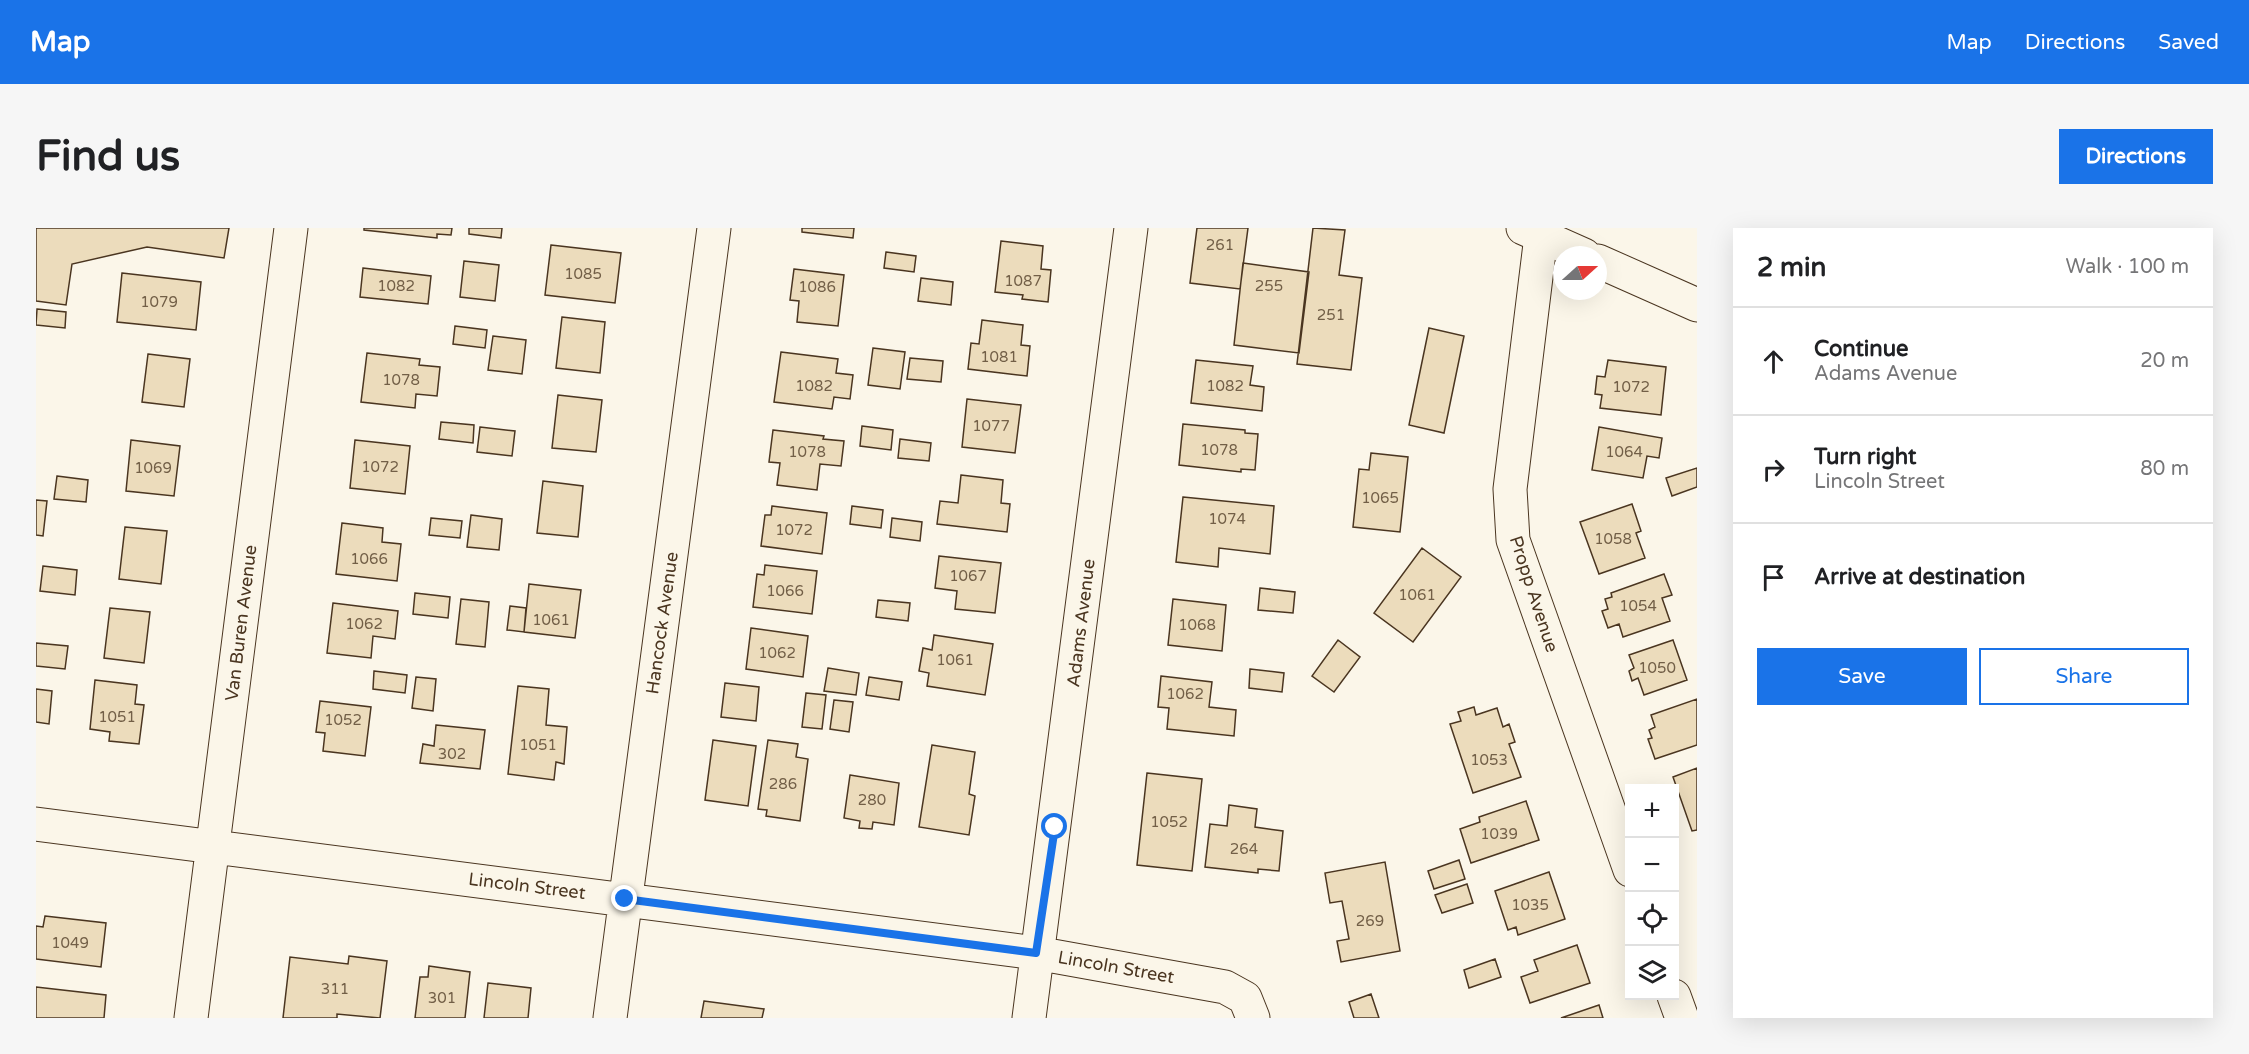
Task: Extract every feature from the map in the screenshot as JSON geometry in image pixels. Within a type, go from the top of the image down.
[{"type":"street","name":"Van Buren Avenue","points":[[191,1018],[291,228]]},
{"type":"street","name":"Hancock Avenue","points":[[610,1018],[714,228]]},
{"type":"street","name":"Adams Avenue","points":[[1029,1018],[1131,228]]},
{"type":"street","points":[[1532,232],[1564,246]]},
{"type":"street","name":"Propp Avenue","points":[[1532,232],[1510,489],[1513,540],[1625,859]]},
{"type":"street","points":[[1607,265],[1697,304]]},
{"type":"street","name":"Lincoln Street","points":[[36,824],[1036,953],[1225,987],[1245,998],[1252,1017]]},
{"type":"street","points":[[1675,1000],[1682,1018]]},
{"type":"building","points":[[36,228],[229,228],[224,258],[147,247],[72,264],[66,305],[36,301]]},
{"type":"building","points":[[364,228],[452,228],[451,235],[437,234],[437,238],[364,230]]},
{"type":"building","points":[[469,228],[502,228],[501,238],[469,234]]},
{"type":"building","points":[[802,228],[854,228],[853,238],[802,232]]},
{"type":"building","points":[[1197,228],[1248,228],[1240,289],[1190,283]]},
{"type":"building","points":[[1313,228],[1345,230],[1339,275],[1362,278],[1351,370],[1297,364]]},
{"type":"building","points":[[1001,241],[1043,246],[1041,269],[1051,270],[1048,302],[1022,299],[1023,295],[995,292]]},
{"type":"building","points":[[551,245],[621,253],[615,303],[545,295]]},
{"type":"building","points":[[886,252],[916,256],[914,272],[884,268]]},
{"type":"building","points":[[464,261],[499,265],[495,301],[460,297]]},
{"type":"building","points":[[1243,263],[1309,272],[1299,353],[1234,345]]},
{"type":"building","points":[[363,268],[431,276],[428,304],[360,297]]},
{"type":"building","points":[[794,269],[844,275],[838,326],[797,322],[799,301],[790,300]]},
{"type":"building","points":[[122,273],[201,282],[196,330],[117,322]]},
{"type":"building","points":[[921,278],[953,282],[951,305],[918,301]]},
{"type":"building","points":[[37,309],[66,312],[65,328],[36,325]]},
{"type":"building","points":[[562,317],[605,322],[600,373],[556,368]]},
{"type":"building","points":[[982,320],[1023,325],[1021,345],[1030,346],[1027,376],[968,369],[971,343],[979,344]]},
{"type":"building","points":[[455,326],[487,330],[485,348],[453,344]]},
{"type":"building","points":[[1429,328],[1464,336],[1444,433],[1409,425]]},
{"type":"building","points":[[493,336],[526,340],[522,374],[488,370]]},
{"type":"building","points":[[873,348],[905,352],[900,389],[868,385]]},
{"type":"building","points":[[781,352],[838,359],[836,373],[853,375],[850,399],[834,397],[832,409],[774,402]]},
{"type":"building","points":[[367,353],[420,359],[419,365],[440,367],[437,396],[416,394],[415,408],[361,402]]},
{"type":"building","points":[[148,354],[190,359],[184,407],[142,402]]},
{"type":"building","points":[[910,358],[943,361],[941,382],[907,379]]},
{"type":"building","points":[[1196,360],[1253,366],[1250,385],[1264,387],[1262,411],[1191,403]]},
{"type":"building","points":[[1608,360],[1666,367],[1661,415],[1600,408],[1602,395],[1595,394],[1597,376],[1605,377]]},
{"type":"building","points":[[558,395],[602,400],[596,452],[552,448]]},
{"type":"building","points":[[967,399],[1021,405],[1015,453],[962,447]]},
{"type":"building","points":[[441,422],[474,425],[473,443],[439,439]]},
{"type":"building","points":[[1183,424],[1245,430],[1245,433],[1258,434],[1255,470],[1241,469],[1241,472],[1179,465]]},
{"type":"building","points":[[862,426],[893,430],[891,450],[860,446]]},
{"type":"building","points":[[480,427],[515,431],[512,456],[477,452]]},
{"type":"building","points":[[1599,427],[1662,438],[1659,458],[1647,456],[1643,478],[1592,470]]},
{"type":"building","points":[[773,430],[824,436],[823,439],[844,441],[841,466],[820,464],[817,490],[777,485],[780,463],[769,462]]},
{"type":"building","points":[[900,439],[931,443],[929,461],[898,458]]},
{"type":"building","points":[[131,440],[180,446],[174,496],[126,491]]},
{"type":"building","points":[[355,440],[410,446],[405,494],[350,488]]},
{"type":"building","points":[[1371,453],[1408,457],[1400,532],[1353,527],[1359,469],[1369,470]]},
{"type":"building","points":[[1697,468],[1697,487],[1672,496],[1666,478]]},
{"type":"building","points":[[961,475],[1003,480],[1001,503],[1010,504],[1007,532],[937,524],[940,501],[958,503]]},
{"type":"building","points":[[57,476],[88,480],[86,502],[54,499]]},
{"type":"building","points":[[543,481],[583,486],[578,537],[537,533]]},
{"type":"building","points":[[1183,497],[1274,506],[1270,554],[1219,548],[1218,567],[1176,562]]},
{"type":"building","points":[[36,500],[47,501],[43,536],[36,535]]},
{"type":"building","points":[[1632,504],[1641,531],[1636,533],[1645,558],[1599,574],[1580,522]]},
{"type":"building","points":[[772,506],[827,513],[822,554],[761,546],[765,515],[771,515]]},
{"type":"building","points":[[852,506],[883,510],[881,528],[850,524]]},
{"type":"building","points":[[471,515],[502,519],[499,550],[467,547]]},
{"type":"building","points":[[431,518],[462,521],[460,538],[429,535]]},
{"type":"building","points":[[892,518],[922,522],[920,541],[890,537]]},
{"type":"building","points":[[342,523],[383,528],[382,542],[401,544],[397,581],[336,574]]},
{"type":"building","points":[[125,527],[167,531],[161,584],[119,579]]},
{"type":"building","points":[[1422,548],[1461,577],[1413,642],[1374,613]]},
{"type":"building","points":[[939,556],[1001,563],[995,613],[955,609],[957,591],[935,588]]},
{"type":"building","points":[[765,565],[817,571],[812,614],[753,607],[757,574],[764,575]]},
{"type":"building","points":[[43,566],[77,570],[75,595],[40,591]]},
{"type":"building","points":[[1664,574],[1672,595],[1662,598],[1670,621],[1623,637],[1619,624],[1608,628],[1602,611],[1608,609],[1605,599],[1612,597],[1611,593]]},
{"type":"building","points":[[529,584],[581,590],[575,638],[524,632]]},
{"type":"building","points":[[1260,588],[1295,592],[1293,613],[1258,610]]},
{"type":"building","points":[[415,593],[450,597],[448,618],[413,614]]},
{"type":"building","points":[[461,599],[489,602],[485,647],[456,644]]},
{"type":"building","points":[[1173,599],[1226,605],[1222,651],[1168,645]]},
{"type":"building","points":[[878,600],[910,603],[908,621],[876,617]]},
{"type":"building","points":[[333,603],[398,611],[395,639],[373,636],[371,658],[327,653]]},
{"type":"building","points":[[510,606],[526,608],[524,632],[507,630]]},
{"type":"building","points":[[110,608],[150,612],[144,663],[104,658]]},
{"type":"building","points":[[751,628],[808,636],[803,677],[746,669]]},
{"type":"building","points":[[934,635],[993,644],[985,695],[927,686],[929,673],[919,671],[923,648],[932,650]]},
{"type":"building","points":[[1338,640],[1360,657],[1334,692],[1312,676]]},
{"type":"building","points":[[1673,640],[1687,680],[1644,695],[1638,678],[1632,681],[1629,671],[1634,668],[1629,655]]},
{"type":"building","points":[[36,643],[68,646],[65,669],[36,666]]},
{"type":"building","points":[[828,668],[859,673],[856,695],[824,691]]},
{"type":"building","points":[[1250,669],[1284,673],[1282,692],[1249,688]]},
{"type":"building","points":[[374,671],[407,675],[405,693],[373,689]]},
{"type":"building","points":[[1161,676],[1212,682],[1209,707],[1236,710],[1234,736],[1167,729],[1169,708],[1158,707]]},
{"type":"building","points":[[416,677],[436,679],[433,711],[412,708]]},
{"type":"building","points":[[869,677],[902,682],[899,700],[866,695]]},
{"type":"building","points":[[95,680],[137,685],[135,704],[144,705],[139,744],[109,741],[110,732],[90,729]]},
{"type":"building","points":[[725,683],[759,687],[756,721],[721,717]]},
{"type":"building","points":[[518,686],[549,689],[546,725],[567,727],[564,764],[556,762],[554,780],[508,774]]},
{"type":"building","points":[[36,689],[52,691],[49,724],[36,722]]},
{"type":"building","points":[[806,693],[826,695],[822,729],[802,727]]},
{"type":"building","points":[[1697,699],[1697,745],[1655,759],[1648,739],[1652,738],[1649,730],[1655,727],[1651,715]]},
{"type":"building","points":[[834,700],[853,702],[849,732],[830,729]]},
{"type":"building","points":[[320,701],[371,707],[365,756],[323,751],[325,733],[316,732]]},
{"type":"building","points":[[1474,707],[1476,715],[1497,708],[1503,727],[1509,724],[1515,742],[1509,744],[1521,777],[1473,793],[1450,724],[1461,721],[1458,712]]},
{"type":"building","points":[[436,725],[485,730],[480,769],[420,763],[423,744],[434,746]]},
{"type":"building","points":[[713,740],[756,746],[748,806],[705,800]]},
{"type":"building","points":[[768,740],[798,744],[796,757],[808,759],[800,821],[766,816],[767,810],[758,809]]},
{"type":"building","points":[[932,745],[975,752],[969,794],[975,796],[969,835],[919,827]]},
{"type":"building","points":[[1697,768],[1697,830],[1692,831],[1679,794],[1679,784],[1675,784],[1673,777]]},
{"type":"building","points":[[1147,773],[1202,779],[1192,871],[1137,865]]},
{"type":"building","points":[[850,775],[899,783],[894,825],[873,822],[872,829],[859,828],[860,821],[844,818]]},
{"type":"building","points":[[1526,801],[1539,840],[1471,863],[1460,829],[1480,822],[1479,817]]},
{"type":"building","points":[[1229,805],[1257,809],[1255,827],[1283,831],[1279,871],[1258,869],[1258,873],[1205,867],[1210,824],[1227,826]]},
{"type":"building","points":[[1459,860],[1465,879],[1434,889],[1428,871]]},
{"type":"building","points":[[1385,862],[1400,951],[1341,962],[1337,941],[1349,939],[1342,901],[1330,903],[1325,873]]},
{"type":"building","points":[[1549,872],[1565,919],[1518,935],[1516,927],[1508,930],[1495,891]]},
{"type":"building","points":[[1467,884],[1473,903],[1442,913],[1435,895]]},
{"type":"building","points":[[45,916],[106,923],[101,967],[36,959],[36,926],[43,927]]},
{"type":"building","points":[[1577,945],[1590,983],[1530,1003],[1521,977],[1538,971],[1534,960]]},
{"type":"building","points":[[349,956],[387,961],[380,1018],[337,1014],[337,1018],[283,1018],[290,957],[348,964]]},
{"type":"building","points":[[1495,959],[1501,977],[1469,988],[1464,970]]},
{"type":"building","points":[[429,966],[470,972],[465,1018],[415,1018],[420,977],[428,977]]},
{"type":"building","points":[[488,983],[531,988],[528,1018],[484,1018]]},
{"type":"building","points":[[36,987],[106,995],[104,1018],[36,1018]]},
{"type":"building","points":[[1371,994],[1379,1018],[1354,1018],[1349,1002]]},
{"type":"building","points":[[704,1001],[764,1009],[762,1018],[701,1018]]},
{"type":"building","points":[[1599,1005],[1603,1018],[1561,1018]]},
{"type":"route","points":[[625,899],[1036,953],[1055,827]]}]
